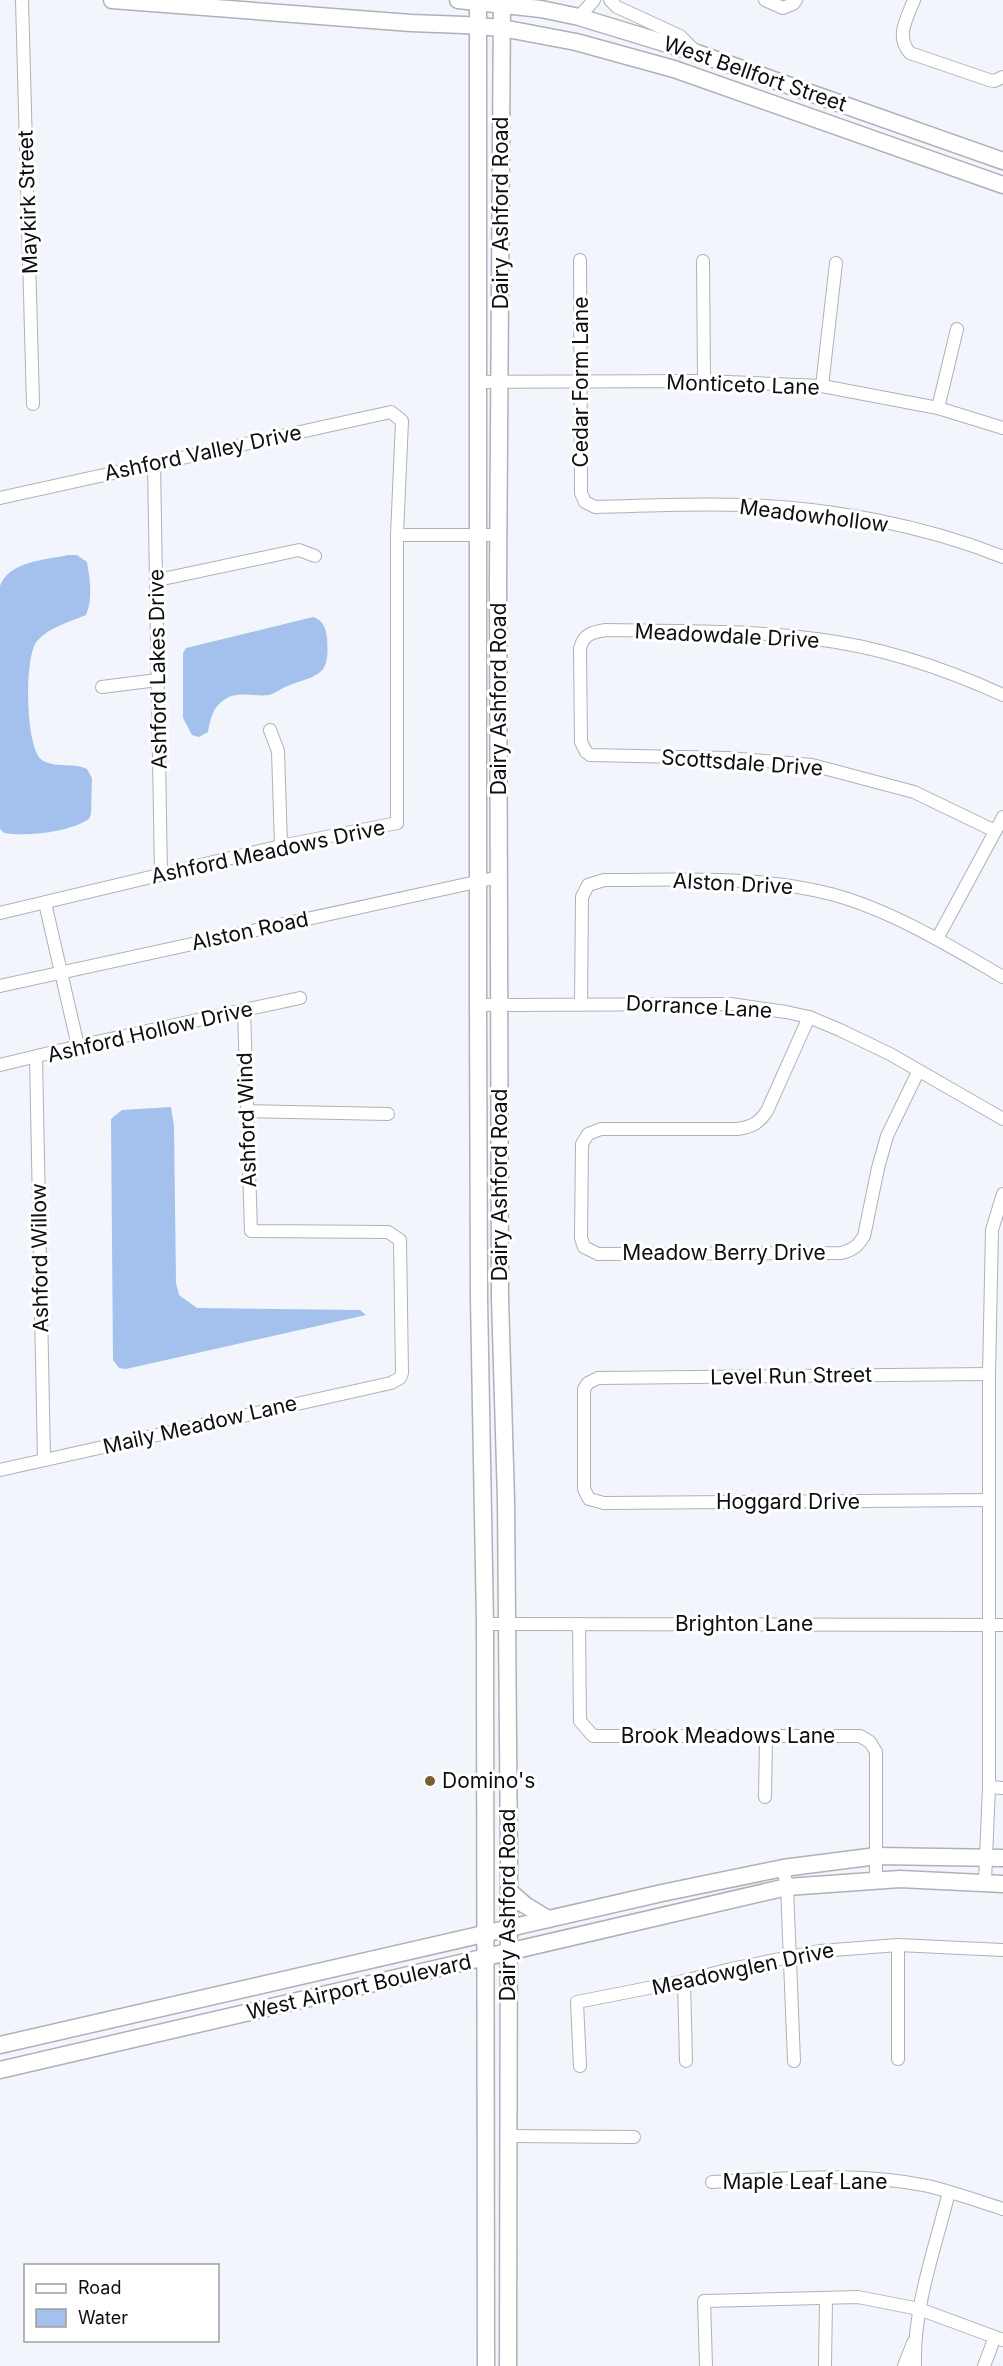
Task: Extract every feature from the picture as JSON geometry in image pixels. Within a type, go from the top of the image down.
[{"type":"main road","name":"West Bellfort Street","points":[[112,0],[307,7],[502,28],[576,42],[641,59],[756,97],[1003,184]]},
{"type":"main road","name":"West Bellfort Street","points":[[458,0],[502,2],[579,17],[697,53],[1003,161]]},
{"type":"main road","name":"Dairy Ashford Road","points":[[478,1],[477,881],[479,1298],[485,1624],[486,2366]]},
{"type":"main road","name":"Dairy Ashford Road","points":[[502,2],[498,535],[500,1298],[507,1624],[508,2366]]},
{"type":"main road","points":[[756,97],[763,77]]},
{"type":"main road","points":[[941,163],[947,141]]},
{"type":"main road","points":[[478,204],[501,204]]},
{"type":"main road","points":[[479,1298],[500,1298]]},
{"type":"main road","name":"West Airport Boulevard","points":[[0,2045],[508,1928],[783,1868],[877,1856],[1003,1858]]},
{"type":"main road","name":"West Airport Boulevard","points":[[0,2070],[787,1887],[876,1880],[933,1879],[1003,1884]]},
{"type":"main road","points":[[508,1891],[548,1919]]},
{"type":"main road","points":[[456,1965],[486,1991]]},
{"type":"street","name":"Maykirk Street","points":[[22,0],[33,404]]},
{"type":"street","points":[[579,17],[594,0]]},
{"type":"street","points":[[610,0],[617,7],[680,36],[697,53]]},
{"type":"street","points":[[765,0],[778,7],[795,2]]},
{"type":"street","points":[[914,0],[902,34],[902,41],[910,54],[989,80],[1002,78]]},
{"type":"street","name":"Cedar Form Lane","points":[[580,260],[581,493],[585,502]]},
{"type":"street","points":[[703,261],[704,381]]},
{"type":"street","points":[[822,386],[836,262]]},
{"type":"street","points":[[938,408],[957,329]]},
{"type":"street","name":"Monticeto Lane","points":[[479,382],[704,381],[822,386],[938,408],[1003,428]]},
{"type":"street","name":"Ashford Valley Drive","points":[[0,498],[391,412],[402,421],[397,536]]},
{"type":"street","name":"Ashford Lakes Drive","points":[[154,463],[162,875]]},
{"type":"street","name":"Meadowhollow","points":[[585,502],[595,507],[744,505],[852,517],[927,533],[1003,557]]},
{"type":"street","points":[[397,536],[498,535]]},
{"type":"street","name":"Ashford Meadows Drive","points":[[0,913],[281,846],[397,823],[397,536]]},
{"type":"street","points":[[158,580],[298,550],[315,556]]},
{"type":"street","name":"Meadowdale Drive","points":[[586,752],[581,742],[580,649],[588,635],[606,630],[735,632],[843,643],[927,664],[1003,695]]},
{"type":"street","points":[[102,687],[157,680]]},
{"type":"street","points":[[270,730],[278,751],[281,846]]},
{"type":"street","name":"Scottsdale Drive","points":[[586,752],[590,755],[728,758],[812,765],[914,792],[995,831]]},
{"type":"street","points":[[937,939],[1003,817]]},
{"type":"street","name":"Alston Road","points":[[0,986],[499,877]]},
{"type":"street","name":"Alston Drive","points":[[581,1003],[582,897],[588,885],[604,880],[739,880],[785,885],[832,894],[872,909],[937,939],[1003,977]]},
{"type":"street","points":[[45,903],[78,1046]]},
{"type":"street","name":"Ashford Hollow Drive","points":[[0,1065],[300,998]]},
{"type":"street","name":"Dorrance Lane","points":[[478,1005],[730,1004],[809,1017],[890,1054],[1003,1119]]},
{"type":"street","name":"Ashford Wind","points":[[244,1010],[251,1231],[388,1232],[396,1235],[400,1240],[402,1373],[400,1378]]},
{"type":"street","name":"Meadow Berry Drive","points":[[809,1017],[767,1111],[759,1122],[751,1127],[737,1129],[601,1129],[588,1134],[582,1144],[581,1226],[581,1238],[588,1251],[598,1254],[841,1252],[850,1250],[858,1245],[864,1236],[887,1136],[918,1072]]},
{"type":"street","name":"Ashford Willow","points":[[36,1057],[44,1460]]},
{"type":"street","points":[[247,1111],[388,1114]]},
{"type":"street","points":[[985,1881],[988,1787],[989,1374],[992,1230],[1003,1194]]},
{"type":"street","name":"Level Run Street","points":[[589,1498],[584,1489],[584,1389],[598,1378],[989,1374]]},
{"type":"street","name":"Maily Meadow Lane","points":[[0,1470],[391,1383],[400,1378]]},
{"type":"street","name":"Hoggard Drive","points":[[589,1498],[604,1503],[989,1500]]},
{"type":"street","name":"Brighton Lane","points":[[485,1624],[1003,1625]]},
{"type":"street","name":"Brook Meadows Lane","points":[[579,1624],[580,1721],[586,1731],[593,1736],[860,1736],[870,1742],[876,1752],[877,1856]]},
{"type":"street","points":[[765,1797],[766,1736]]},
{"type":"street","points":[[988,1787],[1003,1788]]},
{"type":"street","points":[[876,1880],[877,1856]]},
{"type":"street","points":[[783,1868],[787,1887],[794,2061]]},
{"type":"street","points":[[898,1946],[898,2060]]},
{"type":"street","name":"Meadowglen Drive","points":[[580,2066],[577,2002],[684,1982],[790,1956],[854,1947],[898,1946],[1003,1950]]},
{"type":"street","points":[[684,1982],[686,2061]]},
{"type":"street","points":[[509,2136],[634,2137]]},
{"type":"street","name":"Maple Leaf Lane","points":[[712,2182],[810,2178],[874,2180],[927,2186],[1003,2209]]},
{"type":"street","points":[[915,2366],[914,2340],[919,2309],[949,2192]]},
{"type":"street","points":[[706,2366],[704,2301],[826,2300],[858,2297],[919,2309],[999,2338],[984,2366]]},
{"type":"street","points":[[825,2366],[826,2300]]},
{"type":"street","points":[[904,2366],[914,2340]]},
{"type":"water","points":[[77,555],[87,562],[90,602],[86,615],[54,628],[37,641],[30,664],[28,702],[32,739],[36,752],[42,760],[87,769],[92,778],[91,814],[89,819],[60,830],[36,834],[4,833],[0,829],[0,586],[11,571],[39,560]]},
{"type":"water","points":[[313,617],[322,622],[327,634],[327,660],[321,672],[269,695],[237,695],[227,698],[216,708],[208,732],[199,737],[192,735],[183,718],[183,653],[186,648]]},
{"type":"water","points":[[171,1107],[174,1126],[176,1283],[179,1295],[197,1308],[360,1310],[366,1315],[126,1369],[119,1368],[113,1360],[111,1119],[122,1110]]},
{"type":"place","name":"Domino's","points":[[430,1781]]}]
